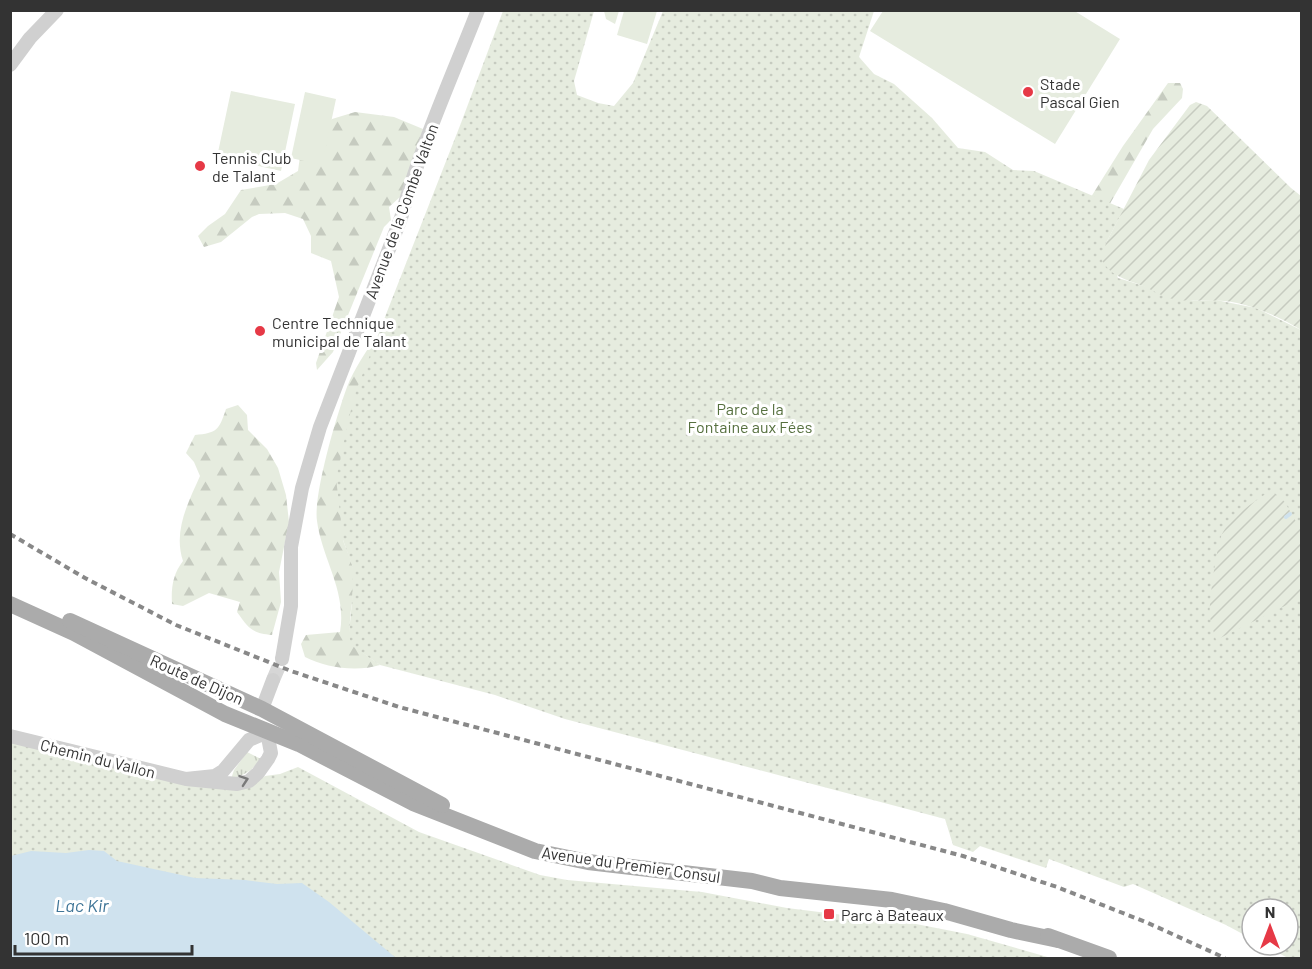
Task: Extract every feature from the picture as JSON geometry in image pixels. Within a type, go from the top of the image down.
[{"type":"main road","name":"Route de Dijon","points":[[10,597],[87,628],[262,709]]},
{"type":"main road","name":"Route de Dijon","points":[[10,604],[107,651],[225,714],[267,732]]},
{"type":"main road","name":"Route de Dijon","points":[[107,651],[151,666],[231,704],[250,709],[262,709]]},
{"type":"main road","points":[[262,709],[267,732]]},
{"type":"main road","name":"Avenue du Premier Consul","points":[[262,709],[436,802],[478,827]]},
{"type":"main road","name":"Avenue du Premier Consul","points":[[267,732],[285,730],[320,741]]},
{"type":"main road","name":"Avenue du Premier Consul","points":[[267,732],[299,744],[413,803],[526,848],[560,857],[912,904],[1058,940]]},
{"type":"main road","name":"Avenue du Premier Consul","points":[[752,881],[768,876],[862,886],[924,896],[1013,923],[1109,958]]},
{"type":"main road","name":"Avenue du Premier Consul","points":[[780,888],[794,884],[845,889],[862,886]]},
{"type":"street","points":[[10,65],[30,38],[57,10]]},
{"type":"street","name":"Avenue de la Combe Valton","points":[[282,659],[291,606],[291,547],[302,488],[320,427],[478,10]]},
{"type":"street","points":[[262,709],[273,680]]},
{"type":"street","name":"Chemin du Vallon","points":[[10,736],[186,779],[237,784],[249,781],[258,773],[271,753],[267,732],[249,740],[223,771],[215,776],[186,779]]},
{"type":"green space","name":"Stade Pascal Gien","points":[[1073,10],[1120,39],[1055,144],[870,31],[883,11]]},
{"type":"green space","name":"Parc de la Fontaine aux Fées","points":[[503,11],[594,11],[574,81],[577,95],[614,106],[633,83],[663,11],[874,11],[859,57],[874,74],[894,84],[932,118],[958,148],[985,152],[1013,170],[1034,171],[1124,209],[1106,243],[1118,278],[1193,301],[1216,300],[1256,308],[1301,330],[1301,958],[1286,957],[1300,957],[1300,897],[1240,897],[1240,933],[1133,884],[1124,887],[1049,859],[1046,868],[980,846],[973,852],[953,845],[945,819],[565,719],[495,695],[380,665],[351,645],[349,634],[353,568],[343,540],[336,478],[354,396]]},
{"type":"green space","points":[[604,11],[619,11],[615,24],[606,19]]},
{"type":"green space","points":[[624,11],[657,11],[647,44],[617,35]]},
{"type":"green space","points":[[1168,83],[1180,83],[1183,89],[1182,98],[1153,129],[1104,214],[1091,197],[1123,146]]},
{"type":"green space","points":[[231,91],[295,104],[281,171],[217,157]]},
{"type":"green space","points":[[305,92],[336,99],[322,165],[291,158]]},
{"type":"green space","points":[[1196,102],[1207,106],[1301,196],[1301,330],[1270,314],[1237,303],[1165,297],[1114,274],[1102,260],[1106,243],[1149,160],[1190,105]]},
{"type":"green space","points":[[355,112],[394,117],[423,129],[414,164],[400,197],[389,207],[391,220],[384,227],[333,352],[317,370],[316,363],[339,297],[331,261],[311,253],[311,236],[303,219],[285,213],[259,214],[221,242],[204,247],[198,236],[225,214],[241,190],[276,184],[298,171],[301,149],[309,138],[332,119]]},
{"type":"green space","points":[[376,336],[343,540],[351,561],[354,578],[350,626],[352,645],[380,665],[342,668],[322,664],[305,657],[301,644],[306,635],[340,632],[340,603],[320,535],[317,509],[322,474],[347,387]]},
{"type":"green space","points":[[238,405],[247,415],[248,430],[267,449],[278,468],[286,495],[289,522],[279,572],[281,602],[272,635],[260,633],[248,626],[237,612],[240,602],[209,593],[183,606],[172,604],[173,581],[183,561],[180,539],[183,517],[200,476],[194,462],[186,453],[195,435],[216,429],[226,409]]},
{"type":"green space","points":[[1270,491],[1284,501],[1301,530],[1301,598],[1216,640],[1210,611],[1215,562],[1222,534],[1237,515]]},
{"type":"green space","points":[[11,740],[249,788],[265,776],[280,774],[298,767],[419,832],[540,875],[567,880],[702,892],[787,908],[916,924],[967,934],[1051,958],[11,958]]},
{"type":"green space","points":[[247,752],[261,759],[248,772],[231,779],[234,770]]},
{"type":"water","name":"Lac Kir","points":[[31,851],[66,853],[104,851],[117,861],[195,878],[277,884],[302,883],[329,902],[396,958],[11,958],[11,856]]},
{"type":"waterway","points":[[1286,517],[1290,514]]},
{"type":"tunnel","points":[[273,680],[282,659]]},
{"type":"railway","points":[[10,534],[85,578],[176,625],[291,671],[399,707],[963,856],[1057,887],[1148,923],[1225,958]]},
{"type":"place","name":"Stade Pascal Gien","points":[[1028,92]]},
{"type":"place","name":"Tennis Club de Talant","points":[[200,166]]},
{"type":"place","name":"Centre Technique municipal de Talant","points":[[260,331]]},
{"type":"place","name":"Parc à Bateaux","points":[[829,914]]}]
